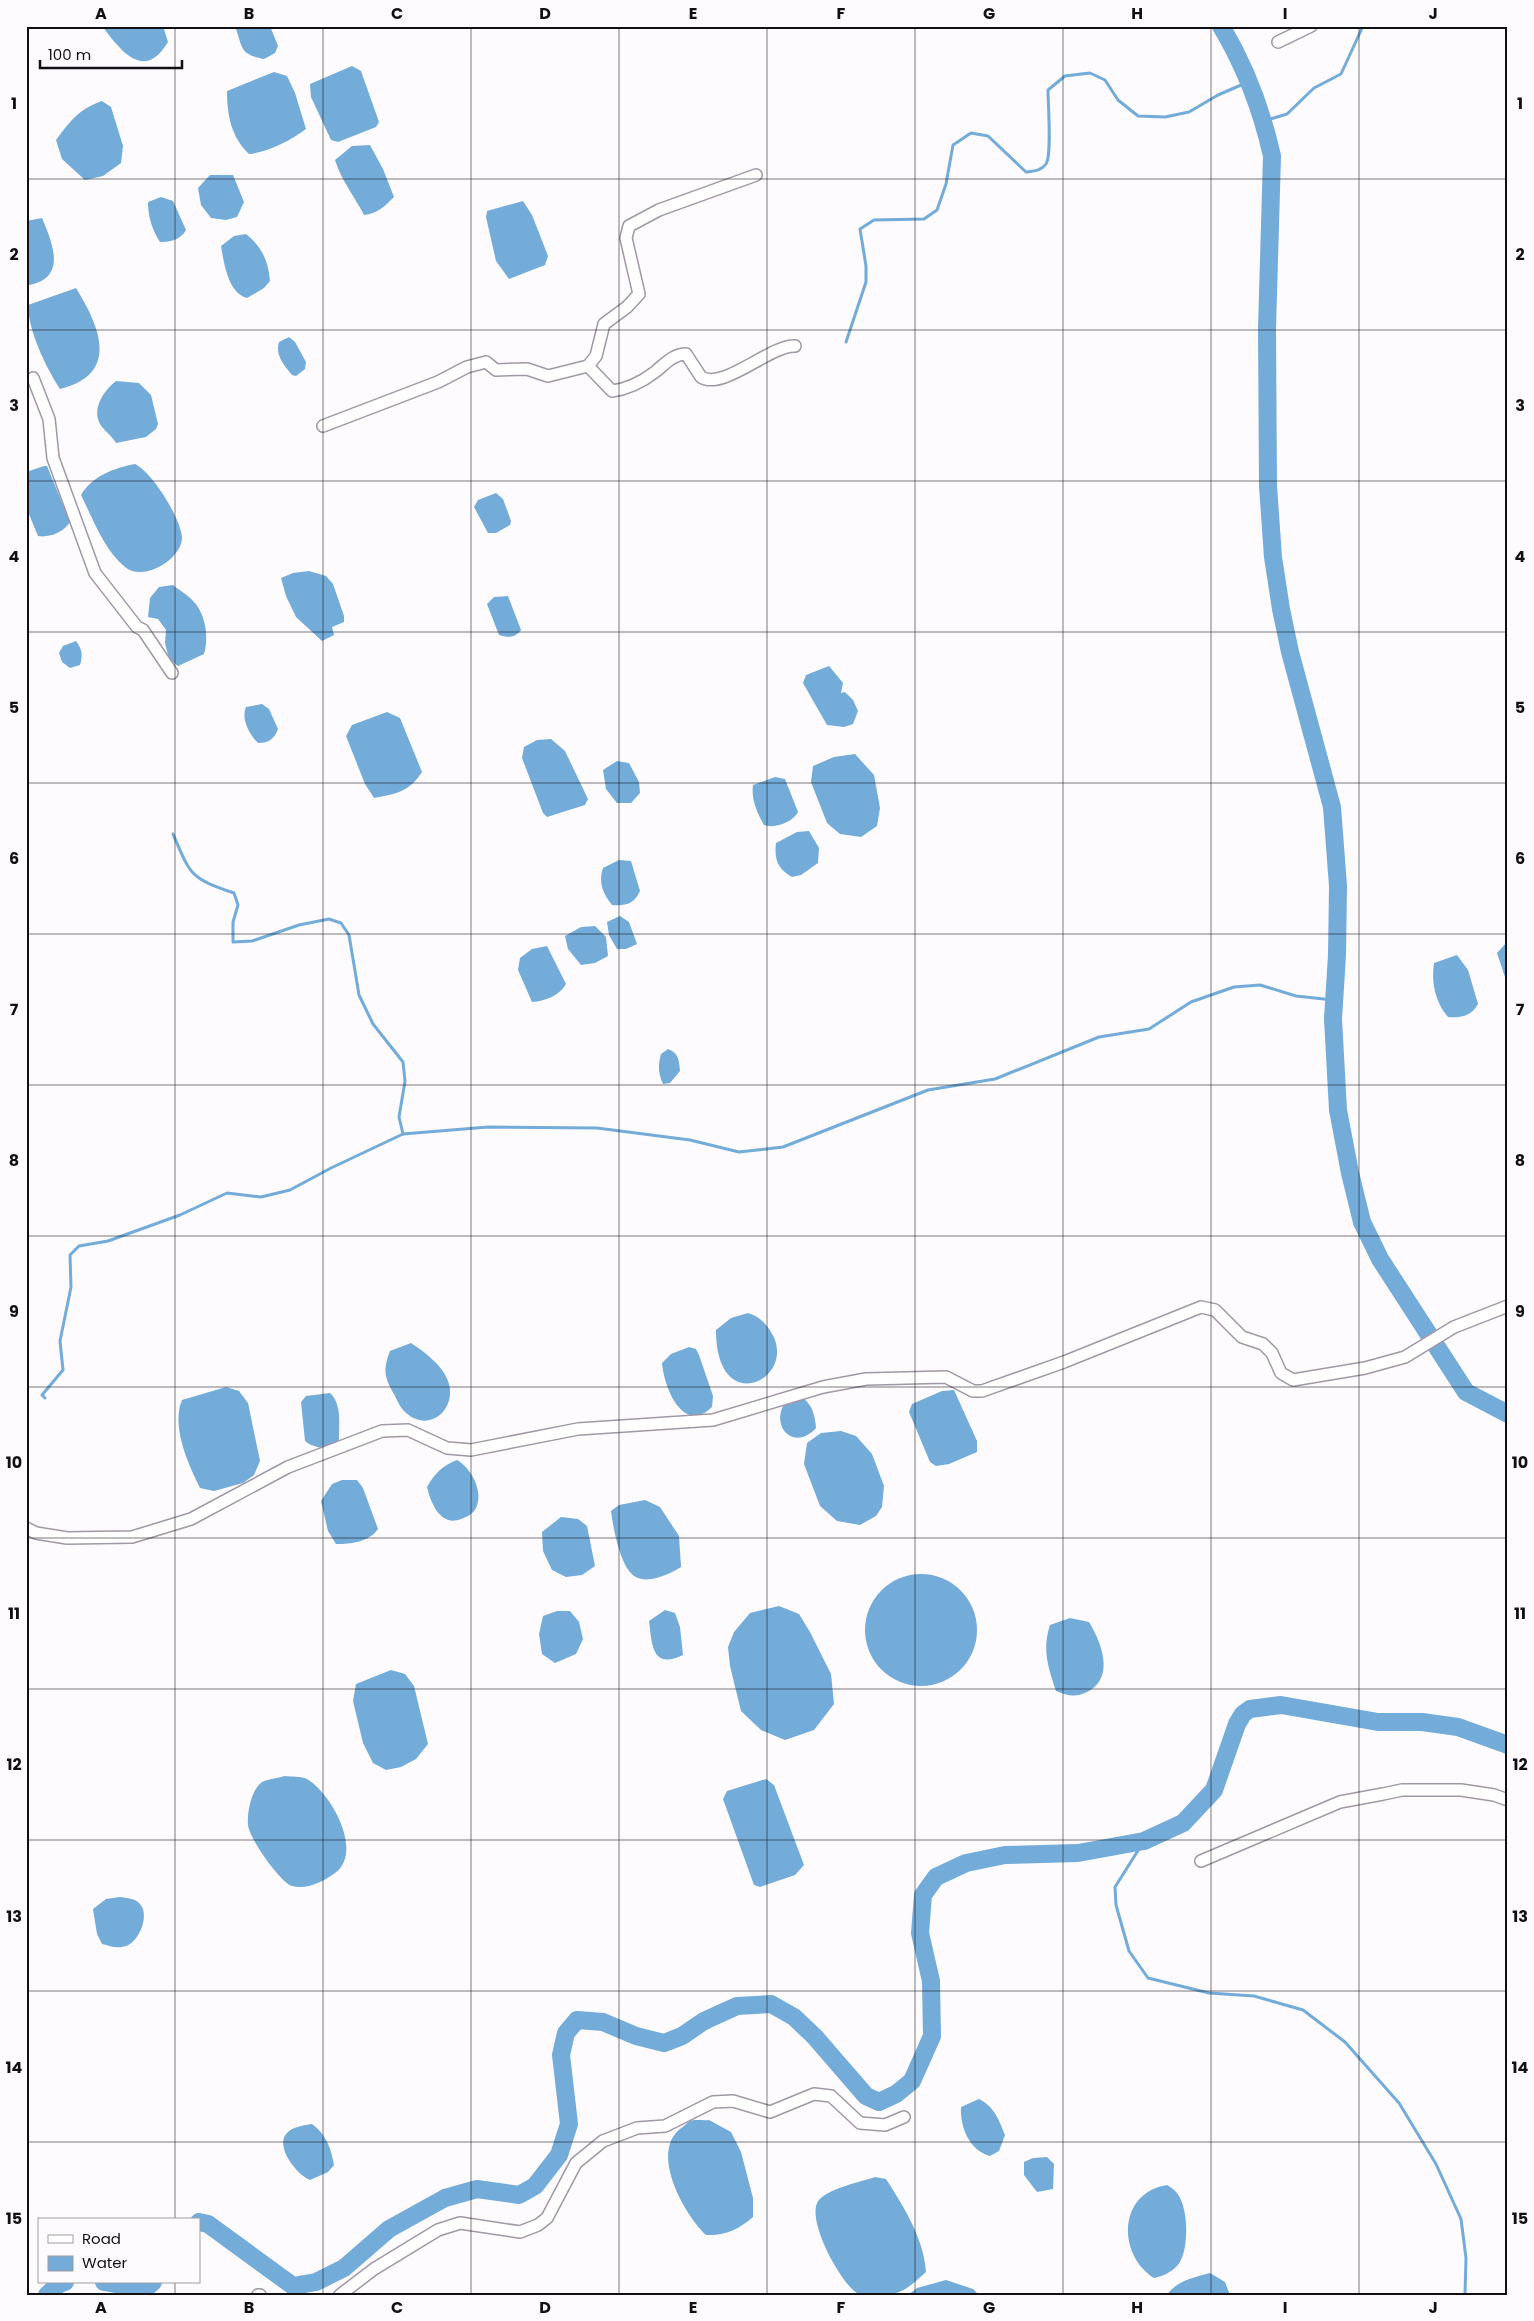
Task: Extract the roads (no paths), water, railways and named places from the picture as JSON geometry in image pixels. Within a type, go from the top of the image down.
[{"type":"street","points":[[1278,42],[1311,26]]},
{"type":"street","points":[[323,426],[438,382],[467,366],[486,362],[496,370],[528,369],[548,376],[588,366],[596,356],[604,324],[627,307],[639,294],[626,238],[628,226],[659,210],[756,175]]},
{"type":"street","points":[[588,366],[612,392],[640,383],[672,358],[682,354],[686,354],[701,377],[714,380],[782,349],[795,346]]},
{"type":"street","points":[[33,378],[49,419],[53,458],[95,573],[137,627],[143,630],[172,674]]},
{"type":"street","points":[[26,1528],[36,1533],[67,1538],[132,1538],[191,1519],[288,1467],[382,1431],[408,1430],[447,1448],[471,1450],[578,1429],[713,1420],[823,1387],[866,1379],[946,1377],[973,1391],[982,1391],[1064,1362],[1201,1307],[1215,1310],[1242,1337],[1264,1344],[1272,1353],[1281,1373],[1293,1380],[1365,1368],[1405,1357],[1454,1327],[1508,1306]]},
{"type":"street","points":[[1200,1862],[1340,1802],[1402,1790],[1461,1790],[1494,1795],[1508,1800]]},
{"type":"street","points":[[340,2295],[374,2268],[438,2230],[460,2223],[520,2232],[538,2225],[547,2218],[576,2163],[603,2141],[637,2128],[665,2126],[713,2102],[734,2101],[770,2112],[814,2094],[831,2096],[860,2123],[885,2125],[904,2118]]},
{"type":"water","points":[[102,26],[163,26],[168,42],[159,54],[150,60],[142,61],[125,53]]},
{"type":"water","points":[[235,26],[270,26],[278,46],[275,53],[264,59],[250,55],[243,49]]},
{"type":"water","points":[[352,66],[361,71],[379,122],[376,127],[338,142],[331,140],[311,97],[310,84]]},
{"type":"water","points":[[274,72],[287,76],[295,93],[306,129],[279,145],[249,154],[238,140],[231,125],[227,91]]},
{"type":"water","points":[[102,101],[111,107],[123,146],[121,163],[103,176],[85,180],[62,159],[56,140],[76,116]]},
{"type":"water","points":[[370,145],[383,169],[394,197],[377,211],[364,215],[344,181],[335,160],[352,146]]},
{"type":"water","points":[[210,175],[233,175],[244,202],[237,217],[226,220],[211,218],[201,205],[198,188]]},
{"type":"water","points":[[161,197],[173,201],[186,230],[181,236],[171,241],[160,242],[150,218],[148,202]]},
{"type":"water","points":[[523,201],[532,215],[548,256],[545,265],[509,279],[496,261],[486,217],[487,211]]},
{"type":"water","points":[[42,218],[53,248],[53,267],[49,275],[41,281],[29,285],[26,283],[26,221]]},
{"type":"water","points":[[246,234],[263,254],[268,267],[270,281],[264,288],[247,298],[235,290],[231,284],[221,246],[234,236]]},
{"type":"water","points":[[76,288],[92,318],[97,333],[100,348],[98,361],[91,372],[79,382],[60,389],[49,371],[34,337],[28,305]]},
{"type":"water","points":[[289,337],[295,342],[306,362],[305,369],[296,376],[292,375],[286,367],[278,351],[279,342]]},
{"type":"water","points":[[116,381],[139,383],[151,395],[158,424],[156,429],[146,437],[116,443],[102,427],[97,414],[98,408],[107,390]]},
{"type":"water","points":[[135,464],[157,485],[171,507],[182,537],[181,545],[169,560],[152,570],[142,572],[133,571],[125,567],[111,552],[81,495],[97,478],[119,468]]},
{"type":"water","points":[[47,466],[70,522],[60,531],[51,535],[38,536],[26,507],[26,472]]},
{"type":"water","points":[[496,493],[503,499],[511,521],[510,525],[496,533],[488,533],[474,507],[478,500]]},
{"type":"water","points":[[309,571],[326,576],[333,584],[344,616],[344,622],[332,627],[334,635],[322,641],[296,617],[286,596],[281,578],[293,573]]},
{"type":"water","points":[[173,585],[189,597],[198,607],[204,620],[206,634],[204,654],[178,666],[169,659],[165,643],[166,630],[158,619],[148,617],[150,598],[159,587]]},
{"type":"water","points":[[508,596],[521,630],[516,635],[508,637],[499,635],[487,604],[494,597]]},
{"type":"water","points":[[76,641],[82,655],[81,661],[80,665],[70,668],[62,662],[59,653],[63,646]]},
{"type":"water","points":[[829,666],[843,683],[841,693],[845,692],[853,700],[858,711],[853,724],[844,727],[827,725],[803,683],[806,675]]},
{"type":"water","points":[[262,704],[269,709],[278,729],[271,740],[258,743],[247,726],[245,712],[246,707]]},
{"type":"water","points":[[387,712],[400,718],[422,772],[407,788],[374,798],[365,784],[346,736],[352,725]]},
{"type":"water","points":[[551,739],[565,751],[588,799],[585,805],[547,817],[543,813],[522,758],[524,747],[537,740]]},
{"type":"water","points":[[855,754],[874,775],[880,808],[877,826],[861,837],[840,834],[827,823],[811,782],[813,766],[834,757]]},
{"type":"water","points":[[617,761],[629,763],[639,782],[640,793],[631,803],[617,803],[606,789],[603,770]]},
{"type":"water","points":[[775,777],[785,779],[798,812],[788,822],[768,826],[764,825],[757,811],[753,795],[753,785]]},
{"type":"water","points":[[809,831],[819,848],[818,863],[801,875],[792,877],[783,871],[776,859],[776,843],[797,832]]},
{"type":"water","points":[[619,860],[631,861],[640,891],[635,899],[629,903],[612,905],[602,888],[601,878],[603,868]]},
{"type":"water","points":[[620,916],[629,922],[637,944],[626,949],[617,949],[609,935],[607,922]]},
{"type":"water","points":[[595,926],[606,937],[608,956],[595,963],[581,965],[568,949],[565,936],[581,927]]},
{"type":"water","points":[[1508,941],[1508,986],[1497,953]]},
{"type":"water","points":[[547,946],[566,984],[560,992],[551,997],[532,1002],[518,970],[520,958],[532,949]]},
{"type":"water","points":[[1457,955],[1468,970],[1478,1004],[1466,1015],[1448,1017],[1440,1005],[1435,992],[1434,963]]},
{"type":"water","points":[[668,1049],[676,1055],[680,1071],[670,1083],[663,1084],[659,1073],[659,1062],[661,1054]]},
{"type":"water","points":[[748,1313],[766,1325],[771,1332],[777,1349],[775,1364],[766,1376],[754,1382],[741,1383],[729,1375],[720,1358],[716,1330],[731,1318]]},
{"type":"water","points":[[411,1343],[441,1368],[450,1389],[449,1399],[442,1413],[428,1420],[412,1417],[404,1411],[386,1378],[386,1363],[390,1351]]},
{"type":"water","points":[[689,1347],[696,1349],[699,1355],[713,1396],[712,1407],[702,1414],[692,1415],[684,1412],[677,1405],[667,1384],[662,1363],[671,1354]]},
{"type":"water","points":[[226,1387],[239,1391],[248,1403],[260,1461],[254,1475],[243,1483],[214,1491],[200,1488],[191,1468],[182,1445],[178,1421],[179,1410],[182,1400]]},
{"type":"water","points":[[954,1390],[977,1441],[977,1452],[949,1464],[936,1466],[930,1462],[909,1412],[912,1404],[942,1391]]},
{"type":"water","points":[[330,1393],[338,1408],[339,1440],[327,1447],[313,1446],[305,1441],[301,1402],[306,1396]]},
{"type":"water","points":[[804,1399],[810,1405],[813,1412],[816,1428],[808,1435],[800,1438],[793,1437],[783,1429],[780,1414],[783,1406]]},
{"type":"water","points":[[841,1431],[856,1436],[872,1454],[884,1486],[882,1507],[876,1516],[860,1525],[837,1521],[820,1506],[804,1464],[807,1443],[821,1433]]},
{"type":"water","points":[[457,1460],[467,1468],[475,1481],[478,1501],[472,1514],[454,1521],[443,1517],[434,1507],[427,1487],[439,1470]]},
{"type":"water","points":[[342,1480],[357,1480],[363,1488],[378,1529],[370,1537],[354,1543],[336,1544],[328,1531],[321,1501],[332,1484]]},
{"type":"water","points":[[645,1500],[660,1507],[679,1536],[681,1567],[671,1573],[652,1579],[639,1578],[629,1571],[618,1546],[611,1511],[619,1505]]},
{"type":"water","points":[[561,1517],[578,1519],[587,1526],[595,1566],[582,1575],[566,1577],[552,1570],[543,1551],[542,1532]]},
{"type":"water","points":[[921,1574],[942,1578],[961,1590],[973,1609],[977,1630],[973,1651],[961,1670],[942,1682],[921,1686],[900,1682],[881,1670],[869,1651],[865,1630],[869,1609],[881,1590],[900,1578]]},
{"type":"water","points":[[779,1606],[799,1614],[810,1632],[831,1674],[834,1704],[814,1730],[785,1740],[761,1730],[741,1711],[730,1666],[728,1647],[734,1632],[750,1613]]},
{"type":"water","points":[[665,1610],[675,1613],[680,1627],[683,1655],[673,1659],[659,1657],[651,1639],[649,1621]]},
{"type":"water","points":[[557,1611],[570,1611],[579,1622],[583,1639],[576,1654],[555,1663],[542,1654],[539,1634],[543,1616]]},
{"type":"water","points":[[1070,1618],[1089,1622],[1098,1639],[1104,1668],[1102,1677],[1097,1685],[1089,1691],[1076,1695],[1068,1695],[1056,1691],[1048,1666],[1046,1650],[1050,1625]]},
{"type":"water","points":[[391,1670],[405,1674],[414,1686],[428,1744],[416,1759],[401,1767],[386,1770],[373,1763],[363,1743],[353,1701],[356,1684]]},
{"type":"water","points":[[285,1776],[305,1778],[316,1786],[334,1809],[341,1823],[345,1838],[346,1851],[343,1864],[335,1873],[309,1886],[292,1886],[280,1877],[259,1849],[248,1825],[250,1802],[258,1786],[264,1781]]},
{"type":"water","points":[[766,1779],[774,1785],[804,1865],[795,1875],[760,1887],[754,1885],[723,1799],[727,1791]]},
{"type":"water","points":[[120,1897],[132,1899],[139,1903],[144,1914],[142,1927],[135,1939],[126,1946],[117,1947],[102,1944],[97,1934],[93,1909],[106,1899]]},
{"type":"water","points":[[979,2099],[989,2105],[1005,2135],[999,2151],[990,2156],[976,2149],[971,2143],[962,2122],[961,2107]]},
{"type":"water","points":[[692,2120],[709,2120],[731,2132],[741,2152],[753,2198],[753,2217],[732,2231],[713,2235],[706,2235],[688,2213],[680,2199],[669,2168],[668,2153],[672,2140],[680,2129]]},
{"type":"water","points":[[312,2124],[321,2132],[327,2142],[334,2165],[328,2172],[310,2180],[299,2172],[289,2160],[283,2145],[289,2131]]},
{"type":"water","points":[[1047,2157],[1054,2164],[1053,2189],[1037,2192],[1024,2175],[1024,2162],[1033,2158]]},
{"type":"water","points":[[875,2177],[886,2179],[906,2212],[921,2247],[926,2272],[904,2290],[885,2295],[864,2295],[857,2293],[850,2287],[826,2250],[816,2220],[816,2209],[819,2200],[830,2192]]},
{"type":"water","points":[[1167,2185],[1180,2198],[1185,2218],[1186,2240],[1181,2260],[1177,2266],[1172,2271],[1154,2278],[1142,2267],[1134,2254],[1129,2240],[1128,2226],[1132,2212],[1139,2200],[1151,2190]]},
{"type":"water","points":[[1210,2273],[1225,2282],[1230,2295],[1167,2295],[1175,2286],[1192,2278]]},
{"type":"water","points":[[946,2280],[973,2289],[979,2295],[908,2295],[917,2288]]},
{"type":"waterway","points":[[1221,26],[1238,57],[1252,89],[1272,156],[1267,329],[1268,486],[1273,557],[1290,652],[1332,807],[1338,886],[1337,955],[1333,1019],[1338,1110],[1350,1173],[1362,1222],[1380,1259],[1466,1392],[1508,1414]]},
{"type":"waterway","points":[[1264,121],[1287,114],[1314,88],[1341,74],[1363,26]]},
{"type":"waterway","points":[[846,342],[866,282],[866,266],[860,229],[874,220],[924,219],[937,210],[946,184],[953,145],[971,133],[988,136],[1026,172],[1035,171],[1044,166],[1048,159],[1048,90],[1065,76],[1090,73],[1105,80],[1118,100],[1138,116],[1165,117],[1189,112],[1218,95],[1248,82]]},
{"type":"waterway","points":[[173,834],[184,859],[194,874],[208,883],[234,893],[238,905],[233,922],[233,942],[252,941],[299,925],[329,919],[341,923],[349,935],[359,995],[373,1024],[403,1062],[405,1081],[399,1117],[403,1134]]},
{"type":"waterway","points":[[45,1398],[42,1395],[63,1370],[60,1341],[71,1287],[70,1255],[79,1246],[108,1241],[180,1215],[227,1193],[261,1197],[290,1190],[331,1168],[403,1134],[488,1127],[597,1128],[690,1140],[739,1152],[783,1147],[928,1090],[995,1079],[1099,1037],[1149,1029],[1191,1002],[1234,987],[1260,985],[1296,996],[1333,1000]]},
{"type":"waterway","points":[[200,2222],[208,2224],[293,2286],[316,2282],[344,2268],[389,2229],[445,2198],[477,2189],[519,2195],[535,2186],[559,2155],[569,2124],[561,2055],[566,2033],[577,2020],[603,2022],[636,2036],[664,2043],[682,2036],[704,2021],[737,2006],[771,2004],[794,2017],[815,2037],[866,2096],[879,2102],[896,2094],[912,2081],[932,2036],[931,1981],[920,1933],[923,1895],[936,1877],[966,1863],[1005,1855],[1078,1853],[1144,1841],[1183,1823],[1214,1790],[1237,1724],[1243,1714],[1250,1709],[1281,1705],[1378,1722],[1422,1722],[1458,1727],[1508,1745]]},
{"type":"waterway","points":[[1144,1841],[1115,1887],[1116,1905],[1129,1951],[1148,1978],[1209,1993],[1254,1996],[1303,2010],[1345,2042],[1399,2103],[1436,2164],[1461,2219],[1466,2258],[1465,2295]]},
{"type":"waterway","points":[[47,2295],[59,2284]]},
{"type":"waterway","points":[[116,2284],[145,2289],[151,2284]]}]
